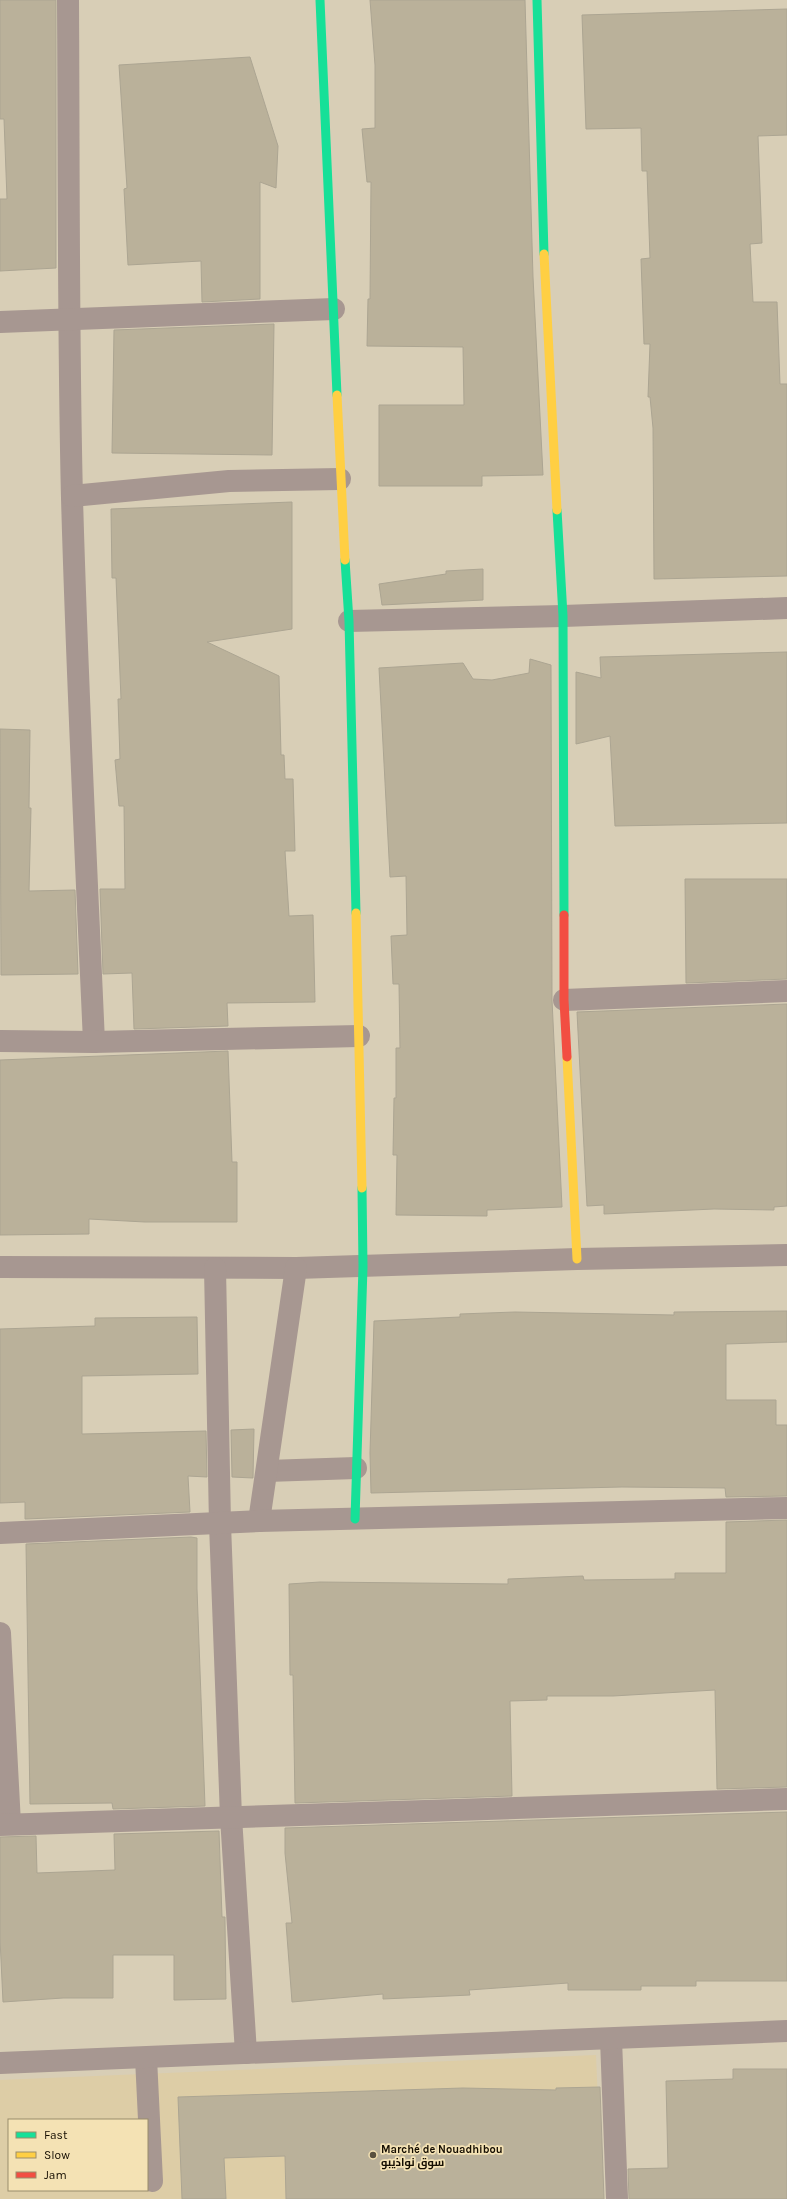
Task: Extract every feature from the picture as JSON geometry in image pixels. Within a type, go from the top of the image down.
[{"type":"street","points":[[68,0],[69,318],[72,496],[77,662],[94,1042]]},
{"type":"street","points":[[320,0],[340,479],[349,621],[359,1036],[363,1267],[355,1518]]},
{"type":"street","points":[[537,0],[545,276],[563,616],[564,1000],[577,1259]]},
{"type":"street","points":[[0,322],[69,318],[334,309]]},
{"type":"street","points":[[72,496],[228,482],[340,479]]},
{"type":"street","points":[[349,621],[563,616],[787,608]]},
{"type":"street","points":[[564,1000],[787,991]]},
{"type":"street","points":[[0,1041],[94,1042],[359,1036]]},
{"type":"street","points":[[0,1267],[363,1267],[577,1259],[787,1255]]},
{"type":"street","points":[[215,1268],[220,1524],[231,1817],[246,2053]]},
{"type":"street","points":[[259,1521],[296,1268]]},
{"type":"street","points":[[267,1470],[356,1468]]},
{"type":"street","points":[[0,1533],[259,1521],[787,1508]]},
{"type":"street","points":[[0,1633],[5,1825],[787,1799]]},
{"type":"street","points":[[0,2063],[787,2031]]},
{"type":"street","points":[[611,2039],[617,2199]]},
{"type":"street","points":[[146,2058],[152,2181]]},
{"type":"shaded area","name":"Marché de Nouadhibou سوق نواذيبو","points":[[596,2055],[602,2199],[0,2199],[0,2080]]},
{"type":"building","points":[[0,0],[56,0],[56,268],[0,271],[0,199],[7,199],[4,119],[0,119]]},
{"type":"building","points":[[370,0],[525,0],[533,277],[543,475],[482,476],[482,486],[379,486],[379,405],[464,405],[463,347],[367,346],[368,299],[370,299],[371,182],[367,182],[362,129],[375,128],[375,65]]},
{"type":"building","points":[[787,9],[787,135],[758,136],[762,243],[750,244],[753,302],[777,302],[780,384],[787,384],[787,576],[654,579],[653,428],[650,397],[648,397],[650,344],[644,344],[641,259],[650,258],[647,171],[642,171],[641,128],[586,129],[582,15]]},
{"type":"building","points":[[250,57],[278,146],[276,188],[260,182],[260,299],[202,302],[201,261],[128,265],[124,189],[127,188],[119,65]]},
{"type":"building","points":[[274,324],[272,455],[112,453],[114,330]]},
{"type":"building","points":[[292,502],[292,629],[207,642],[279,676],[281,755],[284,755],[285,779],[293,779],[295,851],[285,851],[289,916],[313,915],[315,1002],[227,1003],[228,1026],[134,1029],[132,973],[103,974],[100,889],[125,889],[124,806],[119,806],[115,760],[120,759],[118,699],[121,699],[116,578],[112,578],[111,509]]},
{"type":"building","points":[[483,569],[483,600],[382,605],[379,584],[446,574],[446,571]]},
{"type":"building","points":[[787,652],[787,823],[615,826],[610,736],[576,744],[576,672],[601,678],[600,657]]},
{"type":"building","points":[[530,659],[551,665],[552,1000],[562,1207],[487,1210],[487,1216],[396,1215],[397,1155],[393,1155],[394,1098],[396,1098],[396,1048],[400,1048],[399,984],[393,984],[391,936],[407,935],[406,876],[390,877],[379,668],[463,663],[473,679],[492,680],[529,673]]},
{"type":"building","points":[[0,729],[30,730],[29,808],[31,808],[29,891],[75,890],[78,974],[1,975]]},
{"type":"building","points":[[685,879],[787,879],[787,979],[686,983]]},
{"type":"building","points":[[787,1004],[787,1206],[774,1207],[774,1210],[714,1209],[604,1214],[604,1205],[587,1206],[577,1012]]},
{"type":"building","points":[[228,1051],[232,1162],[237,1162],[237,1222],[145,1222],[89,1219],[89,1234],[0,1235],[0,1060]]},
{"type":"building","points":[[787,1311],[787,1342],[726,1344],[726,1400],[776,1400],[776,1425],[787,1425],[787,1496],[726,1497],[725,1488],[622,1487],[371,1493],[370,1453],[374,1321],[460,1317],[460,1314],[515,1312],[674,1315],[674,1312]]},
{"type":"building","points":[[197,1317],[198,1374],[82,1376],[82,1434],[206,1431],[207,1477],[188,1476],[190,1512],[25,1519],[25,1502],[0,1503],[0,1329],[95,1326],[95,1318]]},
{"type":"building","points":[[254,1429],[253,1478],[232,1477],[231,1430]]},
{"type":"building","points":[[787,1520],[787,1787],[717,1789],[715,1690],[613,1696],[547,1696],[547,1700],[510,1701],[512,1796],[295,1803],[293,1675],[290,1675],[289,1584],[320,1582],[508,1584],[508,1579],[583,1576],[584,1580],[675,1579],[675,1573],[726,1573],[726,1522]]},
{"type":"building","points":[[191,1537],[197,1538],[197,1589],[205,1806],[113,1809],[112,1803],[30,1804],[26,1544]]},
{"type":"building","points":[[787,1812],[787,1981],[696,1981],[696,1986],[641,1986],[641,1990],[568,1990],[568,1983],[469,1990],[470,1995],[383,1999],[383,1994],[292,2002],[286,1923],[292,1923],[285,1853],[285,1828]]},
{"type":"building","points":[[219,1831],[222,1917],[225,1917],[226,1999],[174,2000],[174,1955],[113,1955],[113,1998],[63,1998],[3,2002],[0,1939],[0,1837],[36,1836],[37,1873],[115,1870],[114,1834]]},
{"type":"building","points":[[733,2069],[787,2069],[787,2199],[629,2199],[628,2169],[668,2168],[666,2081],[733,2079]]},
{"type":"building","name":"Marché de Nouadhibou سوق نواذيبو","points":[[600,2087],[604,2199],[286,2199],[285,2156],[224,2158],[226,2199],[182,2199],[178,2097],[463,2088],[556,2090],[556,2088]]},
{"type":"traffic: fast","points":[[320,0],[337,395]]},
{"type":"traffic: fast","points":[[537,0],[544,254]]},
{"type":"traffic: fast","points":[[557,510],[563,616],[564,915]]},
{"type":"traffic: fast","points":[[345,560],[349,621],[356,913]]},
{"type":"traffic: fast","points":[[355,1519],[363,1267],[362,1188]]},
{"type":"traffic: slow","points":[[544,254],[557,510]]},
{"type":"traffic: slow","points":[[337,395],[345,560]]},
{"type":"traffic: slow","points":[[356,913],[362,1188]]},
{"type":"traffic: slow","points":[[567,1057],[577,1259]]},
{"type":"traffic: jam","points":[[564,915],[564,1000],[567,1057]]},
{"type":"place","name":"Marché de Nouadhibou سوق نواذيبو","points":[[373,2155]]}]
